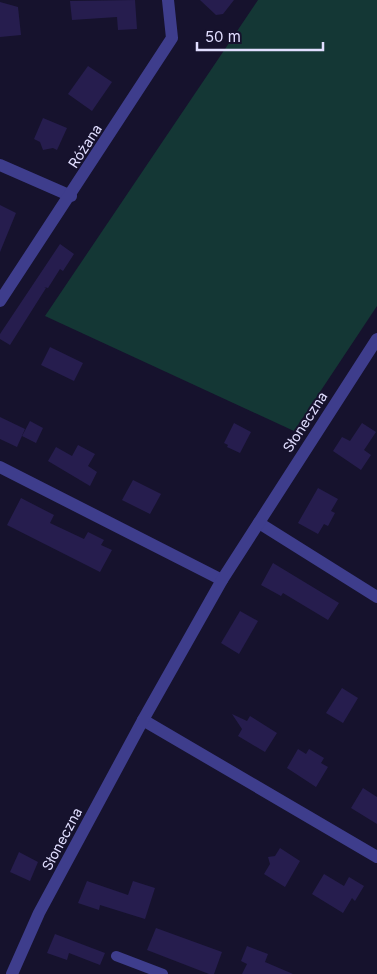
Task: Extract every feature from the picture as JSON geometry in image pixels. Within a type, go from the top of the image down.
[{"type":"street","name":"Różana","points":[[0,301],[71,196],[172,38],[168,0]]},
{"type":"street","points":[[0,166],[71,196]]},
{"type":"street","name":"Słoneczna","points":[[12,974],[39,913],[143,720],[222,580],[377,339]]},
{"type":"street","points":[[0,467],[222,580]]},
{"type":"street","points":[[259,523],[377,597]]},
{"type":"street","points":[[143,720],[377,857]]},
{"type":"lane","points":[[116,956],[163,974]]},
{"type":"green space","points":[[258,0],[377,0],[377,306],[294,431],[45,316]]},
{"type":"building","points":[[135,0],[137,29],[118,30],[117,17],[72,20],[70,1]]},
{"type":"building","points":[[200,0],[234,0],[223,14],[216,15]]},
{"type":"building","points":[[0,2],[18,7],[21,35],[0,37]]},
{"type":"building","points":[[88,66],[112,82],[92,111],[68,94]]},
{"type":"building","points":[[43,118],[67,128],[57,150],[53,148],[43,150],[40,142],[34,139]]},
{"type":"building","points":[[0,205],[16,213],[0,252]]},
{"type":"building","points":[[60,244],[74,254],[63,271],[60,269],[48,288],[44,287],[46,288],[10,345],[0,339],[0,334]]},
{"type":"building","points":[[50,347],[83,363],[74,381],[41,365]]},
{"type":"building","points":[[0,417],[25,429],[17,447],[0,439]]},
{"type":"building","points":[[30,421],[43,428],[36,443],[22,436]]},
{"type":"building","points":[[234,423],[251,432],[240,453],[227,447],[228,445],[224,443]]},
{"type":"building","points":[[362,423],[376,432],[364,450],[371,455],[361,470],[333,451],[342,437],[350,441]]},
{"type":"building","points":[[78,445],[95,454],[88,466],[97,472],[90,486],[48,461],[56,447],[72,456]]},
{"type":"building","points":[[133,480],[161,494],[150,514],[122,500]]},
{"type":"building","points":[[318,488],[338,499],[331,511],[335,513],[328,526],[324,524],[318,534],[298,523]]},
{"type":"building","points":[[21,498],[54,515],[50,523],[84,539],[88,532],[104,540],[101,545],[112,550],[100,572],[7,525]]},
{"type":"building","points":[[273,563],[339,603],[328,620],[283,593],[281,596],[261,585]]},
{"type":"building","points":[[240,611],[258,621],[239,654],[221,643]]},
{"type":"building","points":[[342,688],[358,698],[343,723],[326,713]]},
{"type":"building","points":[[232,714],[247,721],[250,716],[277,733],[265,752],[238,736],[242,729]]},
{"type":"building","points":[[298,749],[306,754],[309,749],[324,758],[321,763],[328,767],[316,787],[287,768]]},
{"type":"building","points":[[363,788],[377,797],[377,824],[351,808]]},
{"type":"building","points":[[280,848],[300,861],[285,887],[264,874],[270,864],[268,857],[275,856]]},
{"type":"building","points":[[19,852],[38,862],[30,881],[10,872]]},
{"type":"building","points":[[324,874],[344,886],[349,877],[364,886],[355,901],[352,898],[343,913],[312,894]]},
{"type":"building","points":[[87,881],[128,895],[133,881],[155,888],[145,919],[100,905],[99,910],[78,903]]},
{"type":"building","points":[[156,928],[222,952],[214,974],[209,974],[147,950]]},
{"type":"building","points":[[55,934],[105,953],[100,965],[69,953],[67,960],[47,953]]},
{"type":"building","points":[[247,946],[268,954],[265,962],[293,974],[242,974],[247,964],[241,961]]}]
